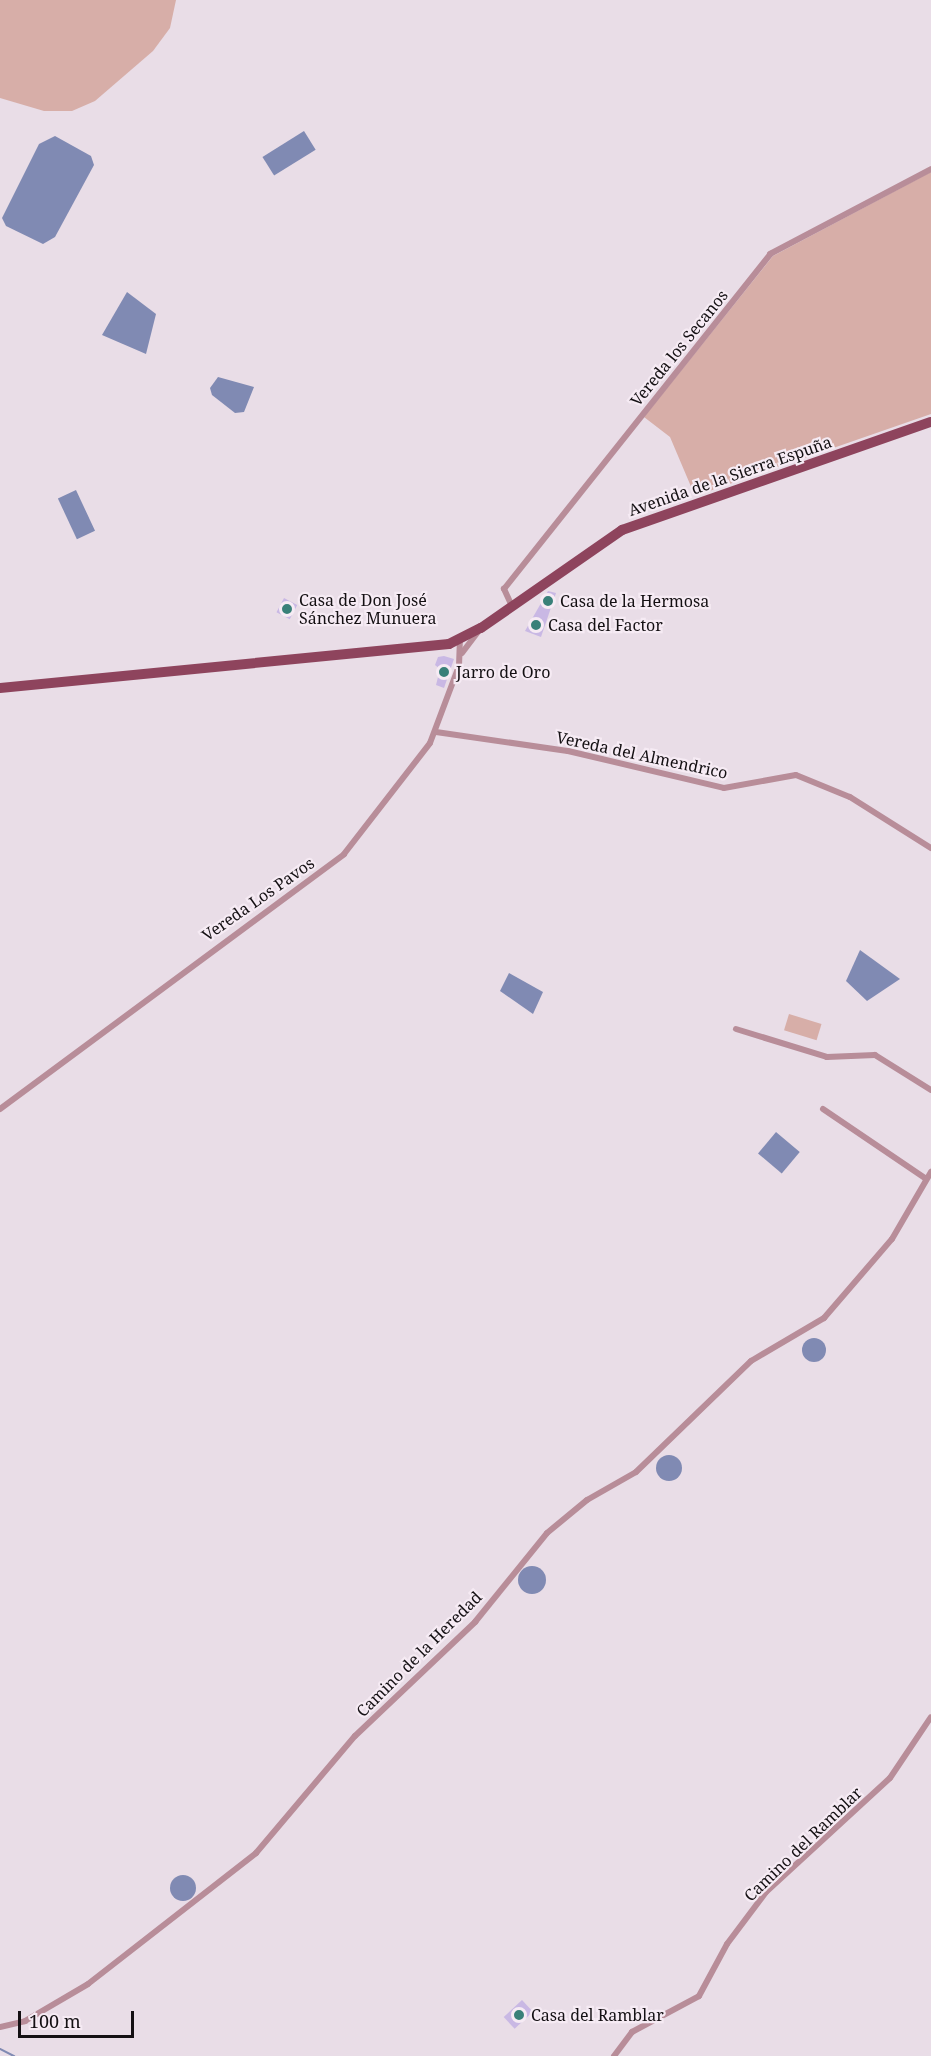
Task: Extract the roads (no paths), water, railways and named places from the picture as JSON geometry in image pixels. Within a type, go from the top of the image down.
[{"type":"main road","name":"Avenida de la Sierra Espuña","points":[[0,688],[402,651],[460,640],[481,628],[511,604],[600,542],[640,521],[931,422]]},
{"type":"street","name":"Vereda los Secanos","points":[[511,604],[504,589],[770,254],[931,169]]},
{"type":"street","points":[[462,653],[481,628]]},
{"type":"street","points":[[460,640],[462,653]]},
{"type":"street","name":"Vereda Los Pavos","points":[[0,1109],[344,854],[401,785],[436,732],[462,653]]},
{"type":"street","name":"Vereda del Almendrico","points":[[436,732],[568,751],[724,788],[796,775],[850,797],[931,848]]},
{"type":"street","points":[[736,1029],[827,1057],[875,1055],[931,1090]]},
{"type":"street","points":[[823,1109],[925,1178]]},
{"type":"street","name":"Camino de la Heredad","points":[[0,2027],[25,2021],[88,1984],[256,1853],[356,1736],[475,1622],[547,1533],[651,1459],[751,1361],[824,1318],[892,1239],[925,1178],[931,1172]]},
{"type":"street","name":"Camino del Ramblar","points":[[614,2056],[632,2032],[699,1996],[727,1944],[766,1893],[890,1778],[931,1717]]},
{"type":"water","points":[[304,131],[316,150],[274,176],[262,157]]},
{"type":"water","points":[[55,136],[91,156],[94,165],[55,237],[43,244],[6,226],[2,218],[39,144]]},
{"type":"water","points":[[127,292],[156,314],[146,354],[102,335]]},
{"type":"water","points":[[218,377],[254,387],[244,412],[235,413],[212,395],[210,388]]},
{"type":"water","points":[[76,490],[95,531],[77,539],[58,498]]},
{"type":"water","points":[[860,950],[900,979],[867,1001],[846,981]]},
{"type":"water","points":[[509,973],[543,992],[533,1014],[500,991]]},
{"type":"water","points":[[776,1132],[800,1152],[782,1173],[758,1153]]},
{"type":"water","points":[[814,1338],[822,1342],[826,1350],[822,1358],[814,1362],[806,1358],[802,1350],[806,1342]]},
{"type":"water","points":[[669,1455],[678,1459],[682,1468],[678,1477],[669,1481],[660,1477],[656,1468],[660,1459]]},
{"type":"water","points":[[532,1566],[542,1570],[546,1580],[542,1590],[532,1594],[522,1590],[518,1580],[522,1570]]},
{"type":"water","points":[[183,1875],[192,1879],[196,1888],[192,1897],[183,1901],[174,1897],[170,1888],[174,1879]]},
{"type":"waterway","points":[[0,2049],[14,2056]]},
{"type":"place","name":"Casa de la Hermosa","points":[[548,601]]},
{"type":"place","name":"Casa de Don José Sánchez Munuera","points":[[287,609]]},
{"type":"place","name":"Casa del Factor","points":[[536,625]]},
{"type":"place","name":"Jarro de Oro","points":[[444,672]]},
{"type":"place","name":"Casa del Ramblar","points":[[519,2015]]}]
